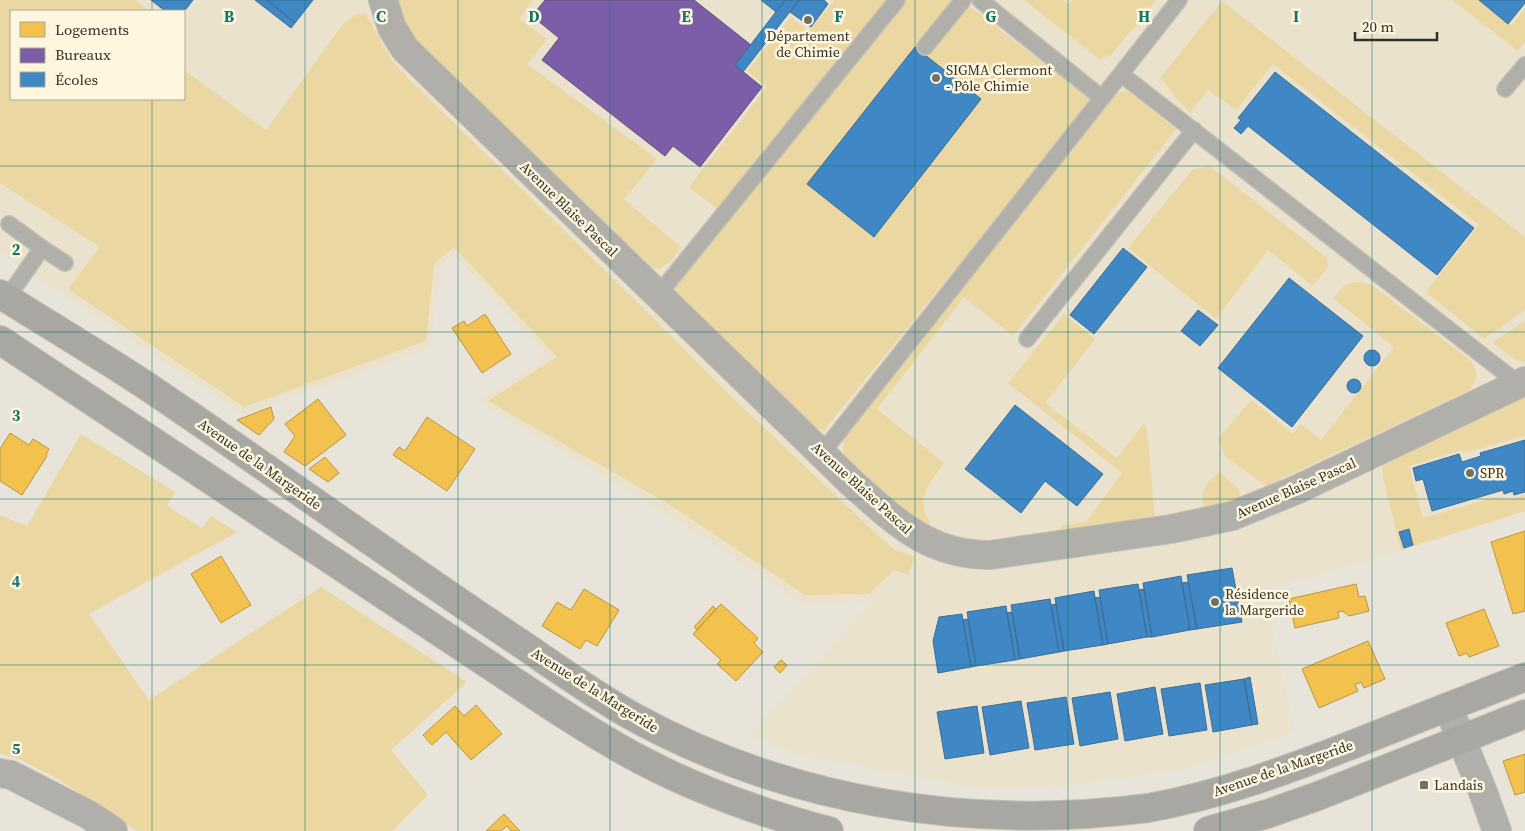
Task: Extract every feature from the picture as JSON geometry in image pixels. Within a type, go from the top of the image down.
[{"type":"main road","name":"Avenue de la Margeride","points":[[3,296],[149,388],[506,634],[627,713],[675,738],[724,760],[775,779],[827,794],[890,808],[934,814],[988,818],[1042,819],[1150,808],[1203,796],[1255,781],[1306,763],[1525,676]]},
{"type":"main road","points":[[0,340],[543,702],[596,735],[643,762],[691,784],[741,804],[829,831]]},
{"type":"main road","points":[[1208,831],[1267,814],[1525,714]]},
{"type":"street","name":"Avenue Blaise Pascal","points":[[383,0],[392,28],[405,49],[866,496],[915,536],[927,542],[969,555],[990,555],[1171,529],[1232,516],[1267,503],[1522,382]]},
{"type":"street","points":[[1448,707],[1483,792],[1496,831]]},
{"type":"street","points":[[0,773],[11,775],[89,815],[113,831]]},
{"type":"lane","points":[[658,295],[897,0]]},
{"type":"lane","points":[[926,48],[963,0]]},
{"type":"lane","points":[[980,0],[1102,98]]},
{"type":"lane","points":[[822,453],[1179,0]]},
{"type":"lane","points":[[1505,89],[1525,65]]},
{"type":"lane","points":[[1121,74],[1522,382]]},
{"type":"lane","points":[[1027,339],[1194,130]]},
{"type":"lane","points":[[9,224],[65,263]]},
{"type":"lane","points":[[3,296],[42,248]]},
{"type":"shaded area","points":[[0,0],[1525,0],[1525,513],[1400,552],[1264,590],[1295,732],[1188,768],[1083,784],[989,790],[807,757],[747,737],[874,600],[806,606],[676,520],[479,402],[548,357],[453,254],[440,265],[431,348],[244,414],[0,252]]},
{"type":"shaded area","points":[[0,0],[135,0],[148,10],[10,10],[10,100],[185,100],[185,71],[266,130],[343,24],[356,15],[365,13],[392,61],[410,80],[734,399],[870,528],[895,550],[915,557],[908,575],[894,570],[869,594],[805,595],[667,503],[488,401],[557,357],[454,247],[434,264],[426,341],[244,407],[68,289],[100,247],[0,183]]},
{"type":"shaded area","points":[[396,0],[533,0],[519,19],[547,39],[527,64],[657,159],[624,199],[681,247],[672,260],[659,269],[652,268],[427,51],[408,28]]},
{"type":"shaded area","points":[[833,0],[887,0],[719,210],[689,187],[767,87],[747,71],[791,17],[809,31]]},
{"type":"shaded area","points":[[905,0],[962,0],[1092,101],[824,430],[808,427],[678,300],[675,290],[680,281]]},
{"type":"shaded area","points":[[1024,0],[1063,0],[1068,4],[1072,0],[1156,0],[1110,56],[1099,59]]},
{"type":"shaded area","points":[[1452,0],[1479,0],[1511,26],[1525,8],[1525,42],[1518,51]]},
{"type":"shaded area","points":[[1222,1],[1525,237],[1525,310],[1484,339],[1428,294],[1428,289],[1479,225],[1273,64],[1236,110],[1208,90],[1190,113],[1160,78]]},
{"type":"shaded area","points":[[1127,91],[1176,129],[1013,336],[964,297],[877,409],[944,463],[929,485],[924,499],[926,515],[931,524],[916,521],[846,460],[843,451],[844,436],[1118,92]]},
{"type":"shaded area","points":[[1210,166],[1327,258],[1328,267],[1313,286],[1268,250],[1216,319],[1128,248],[1193,169]]},
{"type":"shaded area","points":[[1352,282],[1362,282],[1373,286],[1470,360],[1476,372],[1474,381],[1470,390],[1266,486],[1225,456],[1218,439],[1251,400],[1293,434],[1301,424],[1321,440],[1394,347],[1333,298],[1344,286]]},
{"type":"shaded area","points":[[1064,314],[1095,339],[1045,403],[1117,458],[1144,423],[1147,429],[1155,518],[1060,532],[1061,526],[1087,521],[1122,473],[1008,383]]},
{"type":"shaded area","points":[[1525,321],[1525,362],[1518,361],[1492,343]]},
{"type":"shaded area","points":[[1525,392],[1525,436],[1464,453],[1462,450],[1409,466],[1423,518],[1496,497],[1509,500],[1525,495],[1525,511],[1401,550],[1383,478],[1382,467],[1385,459]]},
{"type":"shaded area","points":[[81,434],[175,492],[167,506],[202,528],[211,516],[237,532],[89,614],[149,700],[321,587],[467,682],[391,750],[428,795],[392,831],[137,831],[58,779],[17,758],[0,754],[0,515],[27,526]]},
{"type":"shaded area","points":[[1219,472],[1239,489],[1240,498],[1209,507],[1205,506],[1202,497],[1205,487]]},
{"type":"building: Logements","points":[[485,314],[511,354],[482,373],[452,328],[464,321],[467,326]]},
{"type":"building: Logements","points":[[318,399],[346,435],[305,466],[284,452],[295,436],[285,424]]},
{"type":"building: Logements","points":[[271,407],[274,419],[259,435],[237,420]]},
{"type":"building: Logements","points":[[427,417],[475,449],[447,491],[393,455],[399,447],[405,451]]},
{"type":"building: Logements","points":[[10,433],[29,445],[33,439],[49,449],[47,456],[22,495],[0,481],[0,449]]},
{"type":"building: Logements","points":[[325,457],[339,473],[328,482],[309,469]]},
{"type":"building: Logements","points":[[1525,531],[1525,611],[1513,614],[1491,542]]},
{"type":"building: Logements","points":[[221,556],[251,605],[221,623],[191,574]]},
{"type":"building: Logements","points":[[1356,584],[1359,597],[1365,596],[1369,611],[1349,616],[1343,611],[1338,612],[1339,618],[1295,628],[1289,599]]},
{"type":"building: Logements","points":[[584,589],[619,610],[597,646],[586,640],[580,649],[542,626],[557,602],[571,610]]},
{"type":"building: Logements","points":[[721,604],[758,638],[754,643],[763,652],[736,681],[717,664],[721,660],[693,634]]},
{"type":"building: Logements","points":[[713,606],[716,609],[697,630],[694,627]]},
{"type":"building: Logements","points":[[1484,609],[1499,646],[1469,657],[1467,653],[1459,656],[1446,623]]},
{"type":"building: Logements","points":[[1368,641],[1385,679],[1364,688],[1361,682],[1355,685],[1358,691],[1319,708],[1302,669]]},
{"type":"building: Logements","points":[[781,660],[787,665],[780,673],[774,667]]},
{"type":"building: Logements","points":[[476,705],[502,734],[471,760],[446,732],[432,745],[423,735],[455,706],[464,716]]},
{"type":"building: Logements","points":[[1525,754],[1525,792],[1515,795],[1503,761]]},
{"type":"building: Logements","points":[[504,814],[520,831],[511,831],[507,826],[501,831],[486,831]]},
{"type":"building: Bureaux","points":[[545,0],[694,0],[751,45],[735,65],[762,87],[700,167],[673,146],[665,156],[542,60],[559,38],[532,16]]},
{"type":"building: Écoles","points":[[151,0],[193,0],[186,9],[164,10]]},
{"type":"building: Écoles","points":[[255,0],[267,0],[295,23],[291,28]]},
{"type":"building: Écoles","points":[[267,0],[313,0],[295,23]]},
{"type":"building: Écoles","name":"Département de Chimie","points":[[761,0],[785,0],[776,12]]},
{"type":"building: Écoles","points":[[785,0],[799,0],[743,72],[735,65]]},
{"type":"building: Écoles","name":"Département de Chimie","points":[[799,0],[824,0],[828,4],[811,27],[790,12]]},
{"type":"building: Écoles","points":[[1479,0],[1525,0],[1525,3],[1508,24]]},
{"type":"building: Écoles","points":[[915,47],[981,99],[874,237],[807,184]]},
{"type":"building: Écoles","points":[[1275,72],[1474,228],[1437,275],[1248,126],[1241,134],[1234,128],[1241,120],[1238,118]]},
{"type":"building: Écoles","points":[[1123,248],[1147,267],[1094,334],[1070,315]]},
{"type":"building: Écoles","points":[[1289,278],[1363,336],[1292,427],[1218,368]]},
{"type":"building: Écoles","points":[[1198,310],[1218,325],[1200,346],[1181,331]]},
{"type":"building: Écoles","points":[[1372,350],[1380,358],[1372,366],[1364,358]]},
{"type":"building: Écoles","points":[[1351,379],[1357,379],[1361,386],[1357,393],[1351,393],[1347,389],[1347,383]]},
{"type":"building: Écoles","points":[[1015,405],[1103,474],[1077,506],[1045,481],[1021,513],[965,469]]},
{"type":"building: Écoles","name":"SPR","points":[[1525,440],[1525,492],[1514,495],[1513,491],[1504,494],[1503,490],[1432,511],[1423,479],[1416,481],[1413,468],[1459,454],[1462,462],[1481,456],[1480,453]]},
{"type":"building: Écoles","points":[[1409,529],[1413,545],[1404,548],[1399,532]]},
{"type":"building: Écoles","name":"Résidence la Margeride","points":[[1232,568],[1242,622],[1197,629],[1187,575]]},
{"type":"building: Écoles","points":[[1181,576],[1190,630],[1152,637],[1143,583]]},
{"type":"building: Écoles","points":[[1188,582],[1197,629],[1190,630],[1182,583]]},
{"type":"building: Écoles","points":[[1138,584],[1147,637],[1108,644],[1099,590]]},
{"type":"building: Écoles","points":[[1144,589],[1152,637],[1147,637],[1139,590]]},
{"type":"building: Écoles","points":[[1094,591],[1103,645],[1064,651],[1055,598]]},
{"type":"building: Écoles","points":[[1100,597],[1108,644],[1103,645],[1095,598]]},
{"type":"building: Écoles","points":[[1050,599],[1059,652],[1020,659],[1011,605]]},
{"type":"building: Écoles","points":[[1056,604],[1064,651],[1059,652],[1051,605]]},
{"type":"building: Écoles","points":[[1006,606],[1015,660],[976,666],[967,612]]},
{"type":"building: Écoles","points":[[1012,612],[1020,659],[1015,660],[1007,613]]},
{"type":"building: Écoles","points":[[962,614],[971,667],[938,673],[933,641],[939,617]]},
{"type":"building: Écoles","points":[[968,619],[976,666],[971,667],[963,620]]},
{"type":"building: Écoles","points":[[1250,677],[1258,724],[1252,725],[1244,679]]},
{"type":"building: Écoles","points":[[1244,679],[1252,725],[1213,732],[1205,685]]},
{"type":"building: Écoles","points":[[1200,683],[1207,730],[1169,736],[1161,689]]},
{"type":"building: Écoles","points":[[1155,687],[1163,734],[1125,741],[1117,694]]},
{"type":"building: Écoles","points":[[1110,692],[1118,739],[1080,746],[1072,698]]},
{"type":"building: Écoles","points":[[1066,697],[1074,744],[1035,750],[1027,703]]},
{"type":"building: Écoles","points":[[1021,701],[1029,748],[990,755],[982,707]]},
{"type":"building: Écoles","points":[[977,706],[984,753],[945,759],[937,712]]},
{"type":"place","name":"Département de Chimie","points":[[808,20]]},
{"type":"place","name":"SIGMA Clermont - Pôle Chimie","points":[[936,78]]},
{"type":"place","name":"SPR","points":[[1470,473]]},
{"type":"place","name":"Résidence la Margeride","points":[[1215,602]]},
{"type":"place","name":"Landais","points":[[1424,785]]}]
